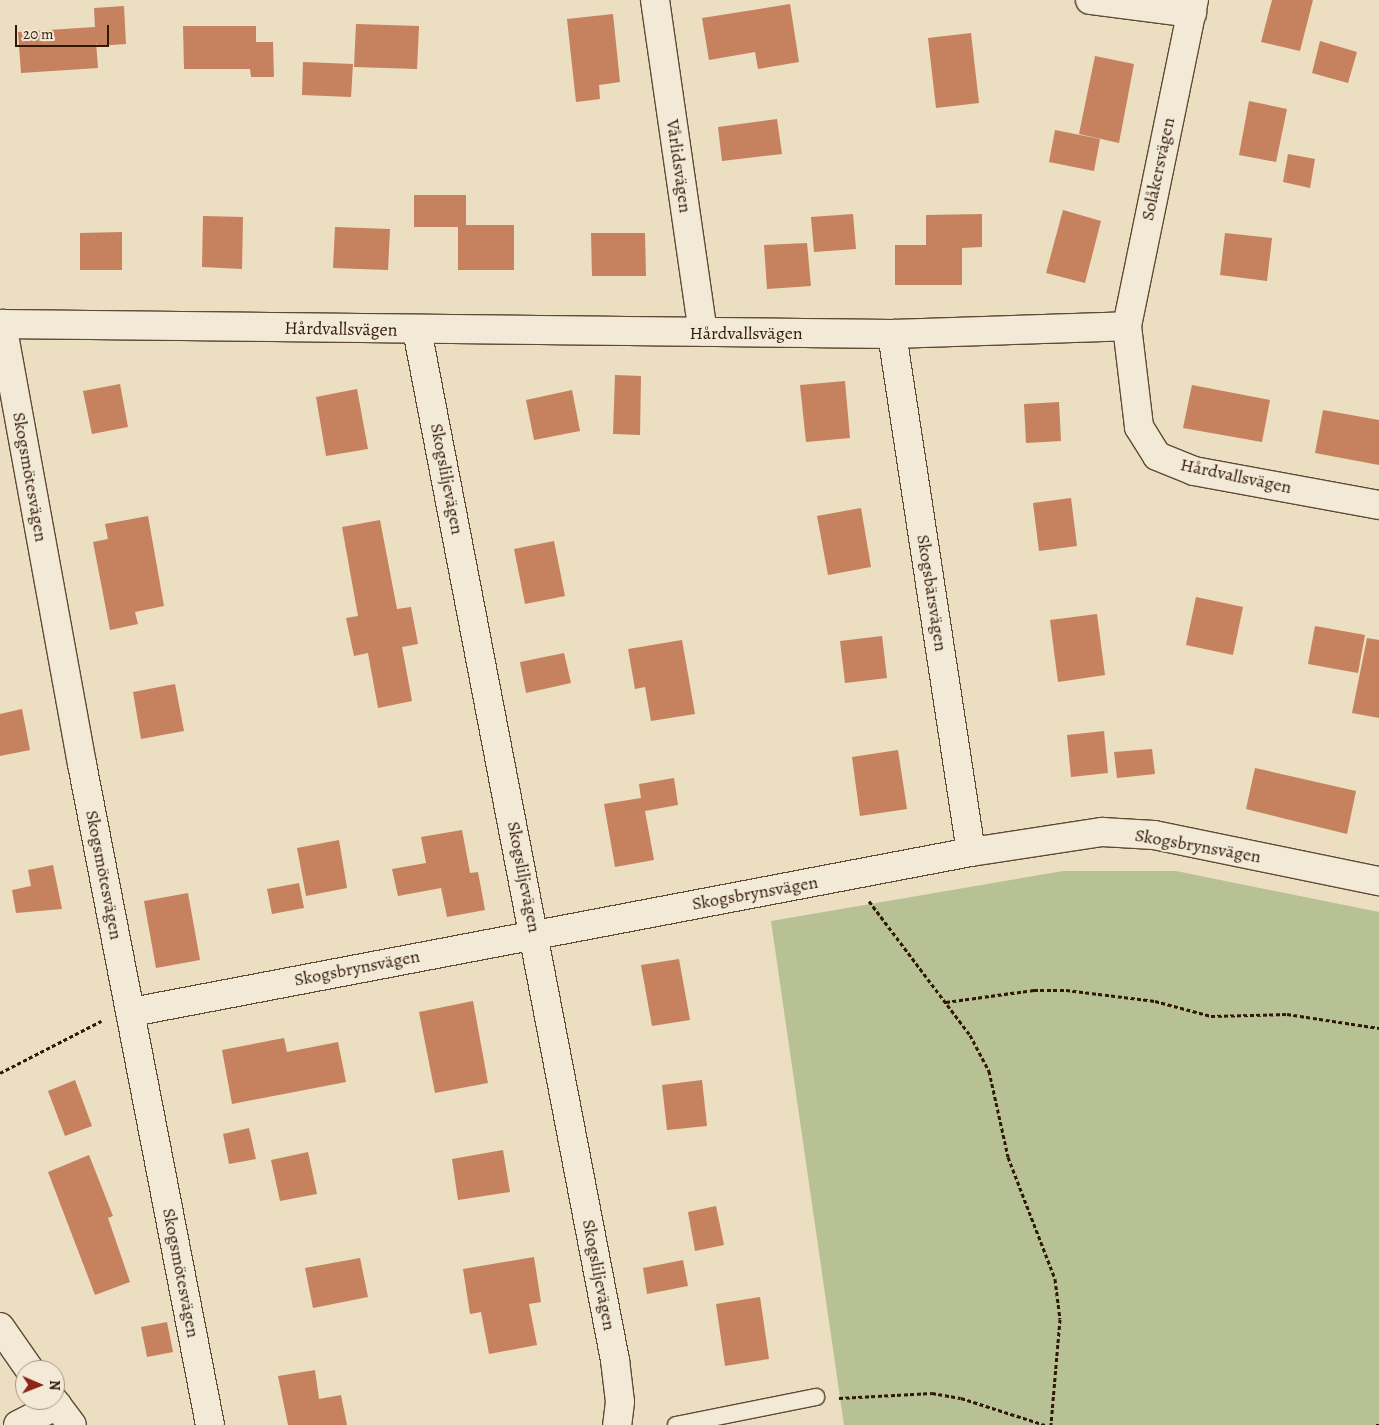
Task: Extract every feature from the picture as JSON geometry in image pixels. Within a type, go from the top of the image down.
[{"type":"street","name":"Vårlidsvägen","points":[[655,0],[703,332]]},
{"type":"street","name":"Solåkersvägen","points":[[1090,0],[1193,7],[1127,326]]},
{"type":"street","name":"Hårdvallsvägen","points":[[1,324],[892,334],[1127,326],[1139,427],[1156,456],[1194,471],[1379,505]]},
{"type":"street","name":"Skogsmötesvägen","points":[[1,324],[82,764],[132,1012],[210,1425]]},
{"type":"street","name":"Skogsliljevägen","points":[[417,330],[615,1360],[620,1402],[616,1425]]},
{"type":"street","name":"Skogsbärsvägen","points":[[892,334],[971,852]]},
{"type":"street","name":"Skogsbrynsvägen","points":[[132,1012],[971,852],[1102,832],[1154,835],[1379,881]]},
{"type":"street","points":[[0,1327],[23,1360]]},
{"type":"street","points":[[18,1425],[60,1410]]},
{"type":"lane","points":[[676,1425],[816,1397]]},
{"type":"path","points":[[851,876],[978,1047],[989,1071],[1008,1157],[1055,1279],[1060,1319],[1050,1425]]},
{"type":"path","points":[[946,1002],[1034,990],[1066,990],[1155,1001],[1211,1016],[1287,1014],[1379,1028]]},
{"type":"path","points":[[0,1073],[84,1027],[132,1012]]},
{"type":"path","points":[[816,1397],[848,1399],[932,1393],[961,1398],[1046,1425]]},
{"type":"green space","points":[[1063,871],[1176,871],[1379,912],[1379,1425],[844,1425],[771,921]]},
{"type":"building","points":[[1272,0],[1313,0],[1300,51],[1261,42]]},
{"type":"building","points":[[790,4],[799,62],[758,69],[755,52],[709,60],[702,18]]},
{"type":"building","points":[[124,6],[126,44],[97,46],[96,42],[98,68],[21,73],[18,32],[95,27],[94,8]]},
{"type":"building","points":[[613,14],[620,82],[599,85],[600,99],[576,102],[567,19]]},
{"type":"building","points":[[356,24],[419,26],[417,69],[354,67]]},
{"type":"building","points":[[183,26],[256,26],[256,42],[273,42],[274,77],[251,77],[250,69],[184,69]]},
{"type":"building","points":[[971,33],[979,103],[936,108],[928,38]]},
{"type":"building","points":[[1320,41],[1357,52],[1348,83],[1312,73]]},
{"type":"building","points":[[1095,56],[1134,64],[1119,143],[1079,134]]},
{"type":"building","points":[[303,62],[353,64],[351,97],[302,95]]},
{"type":"building","points":[[1249,101],[1287,109],[1276,162],[1239,155]]},
{"type":"building","points":[[777,119],[782,154],[722,161],[718,127]]},
{"type":"building","points":[[1055,130],[1100,139],[1094,171],[1049,162]]},
{"type":"building","points":[[1288,154],[1315,159],[1310,188],[1283,182]]},
{"type":"building","points":[[414,195],[466,195],[466,225],[514,225],[514,270],[458,270],[458,227],[414,227]]},
{"type":"building","points":[[1063,210],[1101,221],[1085,283],[1046,273]]},
{"type":"building","points":[[853,214],[856,249],[814,252],[811,217]]},
{"type":"building","points":[[982,214],[982,247],[962,248],[962,285],[895,285],[895,245],[926,245],[926,215]]},
{"type":"building","points":[[203,216],[243,217],[242,269],[202,267]]},
{"type":"building","points":[[335,227],[390,229],[388,270],[333,268]]},
{"type":"building","points":[[122,232],[122,270],[80,270],[80,233]]},
{"type":"building","points":[[591,233],[645,233],[646,276],[592,276]]},
{"type":"building","points":[[1225,233],[1272,238],[1267,281],[1220,275]]},
{"type":"building","points":[[807,243],[811,286],[767,289],[764,245]]},
{"type":"building","points":[[615,375],[641,376],[640,435],[613,434]]},
{"type":"building","points":[[845,381],[850,438],[806,442],[800,385]]},
{"type":"building","points":[[120,384],[128,427],[92,434],[83,391]]},
{"type":"building","points":[[1192,385],[1270,400],[1262,442],[1183,428]]},
{"type":"building","points":[[357,389],[368,449],[326,456],[316,397]]},
{"type":"building","points":[[572,390],[580,431],[534,440],[526,400]]},
{"type":"building","points":[[1059,402],[1061,441],[1026,443],[1024,404]]},
{"type":"building","points":[[1323,410],[1379,420],[1379,465],[1315,453]]},
{"type":"building","points":[[1071,498],[1077,546],[1039,551],[1033,503]]},
{"type":"building","points":[[861,508],[871,567],[828,575],[817,516]]},
{"type":"building","points":[[148,516],[164,606],[135,612],[138,624],[110,630],[93,542],[108,539],[105,524]]},
{"type":"building","points":[[380,520],[397,609],[411,607],[418,644],[402,647],[412,701],[378,708],[368,653],[354,656],[346,618],[358,616],[342,527]]},
{"type":"building","points":[[554,541],[565,596],[525,604],[514,549]]},
{"type":"building","points":[[1196,597],[1243,607],[1233,655],[1186,645]]},
{"type":"building","points":[[1097,614],[1105,675],[1058,682],[1050,620]]},
{"type":"building","points":[[1315,626],[1365,635],[1358,673],[1308,664]]},
{"type":"building","points":[[882,636],[887,678],[845,683],[840,641]]},
{"type":"building","points":[[1367,638],[1379,640],[1379,718],[1352,713]]},
{"type":"building","points":[[682,640],[695,714],[651,721],[645,687],[635,689],[628,649]]},
{"type":"building","points":[[564,653],[571,683],[526,693],[520,662]]},
{"type":"building","points":[[175,684],[184,731],[141,739],[133,692]]},
{"type":"building","points":[[22,709],[30,750],[0,756],[0,714]]},
{"type":"building","points":[[1104,731],[1108,773],[1071,777],[1067,735]]},
{"type":"building","points":[[1152,749],[1155,774],[1117,778],[1114,752]]},
{"type":"building","points":[[898,750],[907,809],[860,816],[852,757]]},
{"type":"building","points":[[1255,768],[1356,791],[1347,834],[1246,809]]},
{"type":"building","points":[[674,778],[678,805],[645,811],[654,860],[615,867],[604,804],[641,798],[639,784]]},
{"type":"building","points":[[462,830],[470,873],[478,872],[485,910],[447,917],[441,888],[398,896],[392,869],[426,863],[421,837]]},
{"type":"building","points":[[339,840],[347,888],[306,896],[297,848]]},
{"type":"building","points":[[53,865],[62,909],[16,913],[12,890],[31,886],[28,870]]},
{"type":"building","points":[[299,883],[304,908],[272,914],[267,889]]},
{"type":"building","points":[[188,893],[200,960],[156,968],[144,901]]},
{"type":"building","points":[[679,959],[690,1020],[652,1026],[641,965]]},
{"type":"building","points":[[473,1001],[488,1083],[435,1093],[419,1012]]},
{"type":"building","points":[[284,1038],[287,1052],[338,1042],[346,1082],[232,1104],[222,1050]]},
{"type":"building","points":[[75,1080],[92,1126],[65,1136],[48,1091]]},
{"type":"building","points":[[702,1080],[707,1126],[667,1130],[662,1085]]},
{"type":"building","points":[[249,1128],[256,1159],[229,1164],[223,1134]]},
{"type":"building","points":[[503,1150],[510,1192],[458,1200],[452,1159]]},
{"type":"building","points":[[308,1152],[317,1194],[280,1201],[271,1160]]},
{"type":"building","points":[[89,1155],[113,1216],[108,1218],[130,1282],[95,1295],[48,1172]]},
{"type":"building","points":[[716,1206],[724,1245],[695,1251],[688,1212]]},
{"type":"building","points":[[534,1257],[541,1302],[529,1304],[537,1345],[489,1354],[481,1312],[470,1314],[463,1269]]},
{"type":"building","points":[[360,1258],[368,1297],[313,1308],[305,1268]]},
{"type":"building","points":[[683,1260],[688,1286],[647,1294],[643,1268]]},
{"type":"building","points":[[760,1297],[769,1359],[725,1366],[716,1304]]},
{"type":"building","points":[[167,1322],[173,1352],[147,1357],[141,1327]]},
{"type":"building","points":[[315,1370],[319,1399],[341,1395],[347,1425],[288,1425],[278,1376]]}]
